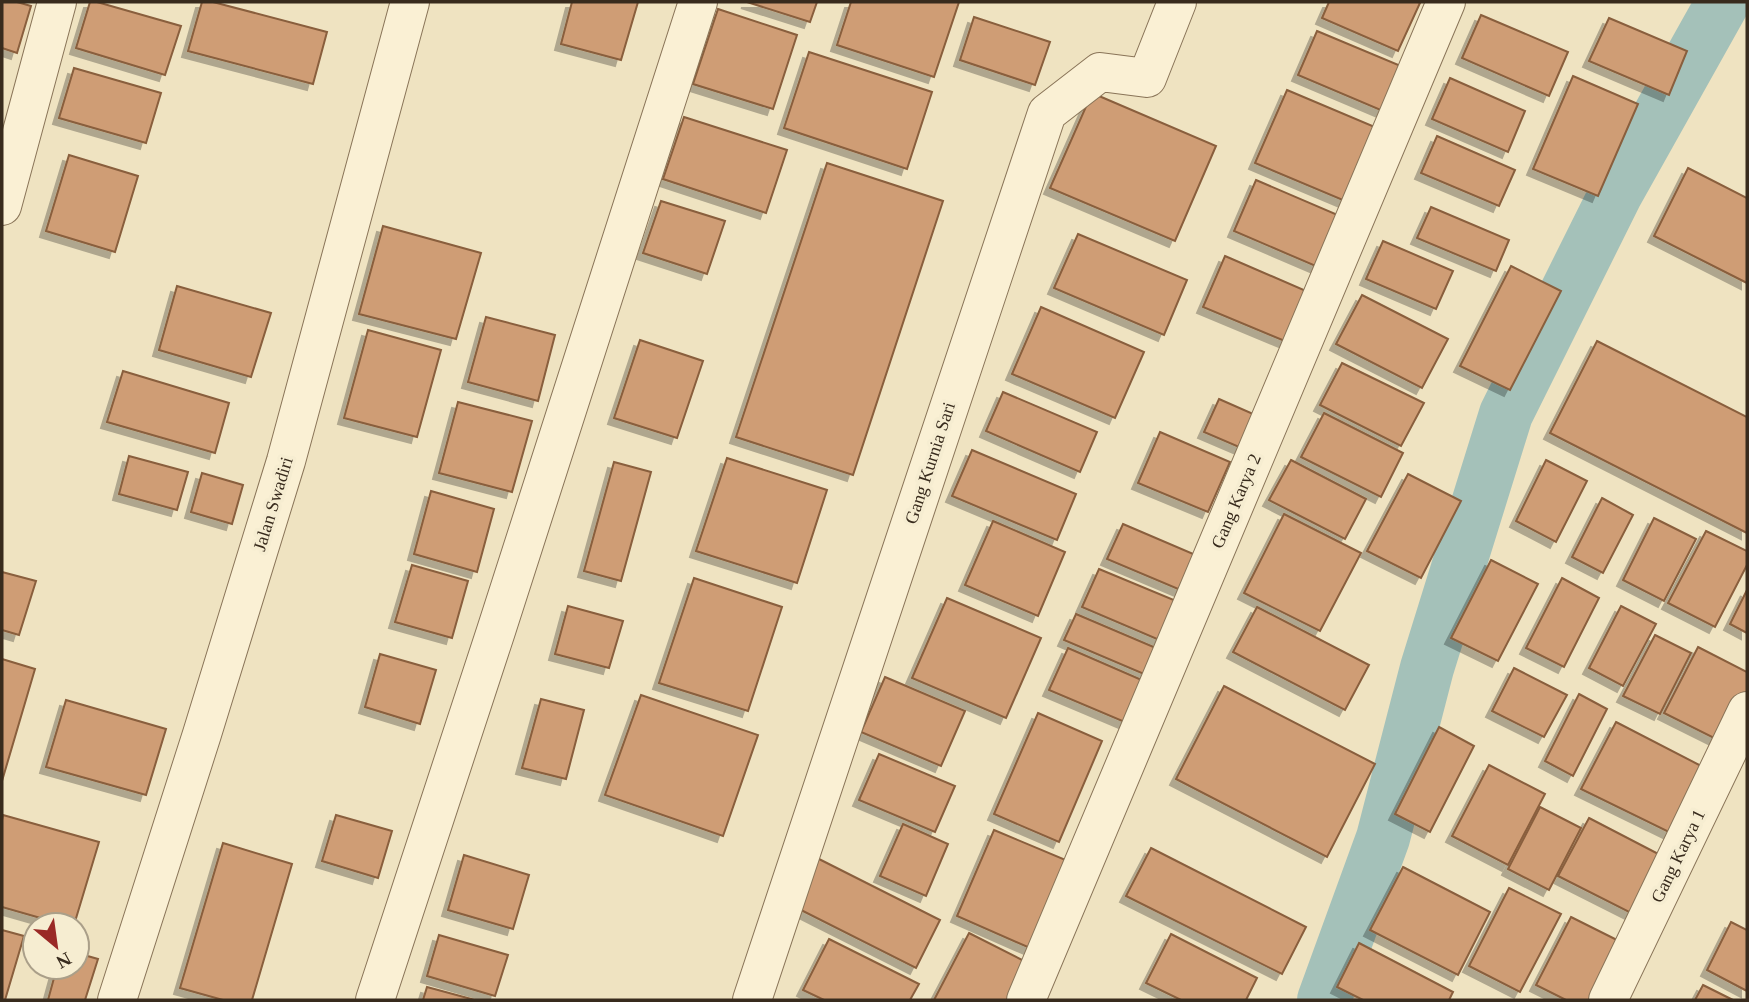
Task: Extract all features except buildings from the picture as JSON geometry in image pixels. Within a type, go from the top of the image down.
[{"type":"street","points":[[2,206],[57,2]]},
{"type":"street","name":"Jalan Swadiri","points":[[117,1000],[286,461],[410,2]]},
{"type":"street","points":[[375,1000],[698,2]]},
{"type":"street","name":"Gang Kurnia Sari","points":[[751,1000],[1047,113],[1100,72],[1147,78],[1177,2]]},
{"type":"street","name":"Gang Karya 2","points":[[1026,1000],[1446,2]]},
{"type":"street","name":"Gang Karya 1","points":[[1608,1000],[1747,711]]},
{"type":"waterway","points":[[1324,1000],[1383,838],[1427,668],[1506,414],[1616,193],[1723,2]]}]
